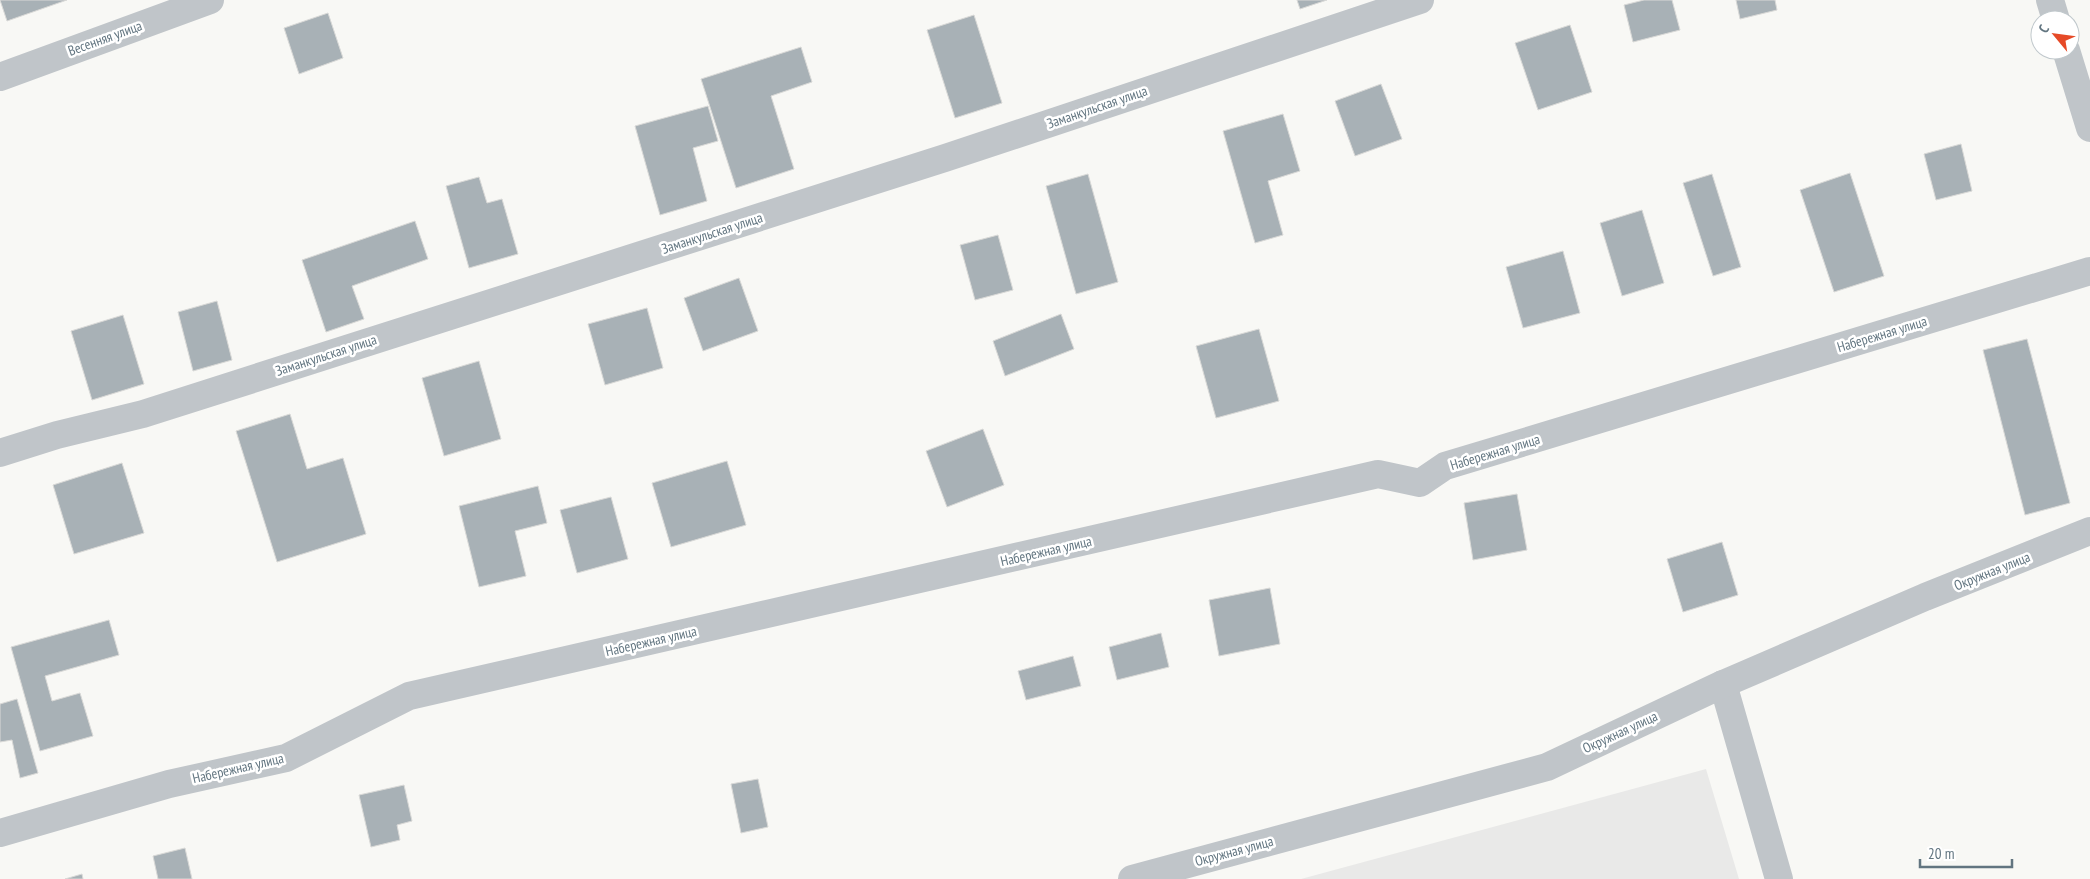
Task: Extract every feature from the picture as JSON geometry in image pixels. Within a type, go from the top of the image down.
[{"type":"street","name":"Весенняя улица","points":[[0,77],[210,0]]},
{"type":"street","name":"Заманкульская улица","points":[[0,453],[57,435],[143,414],[662,249],[1420,0]]},
{"type":"street","points":[[2069,60],[2090,128]]},
{"type":"street","name":"Набережная улица","points":[[0,833],[169,784],[286,758],[409,696],[1378,474],[1420,483],[1445,466],[2090,271]]},
{"type":"street","name":"Окружная улица","points":[[1132,879],[1546,767],[1723,684],[1925,597],[2090,531]]},
{"type":"street","points":[[1723,684],[1778,879]]},
{"type":"shaded area","points":[[1706,769],[1739,879],[1301,879]]},
{"type":"building","points":[[0,0],[67,0],[7,21]]},
{"type":"building","points":[[1297,0],[1327,0],[1300,9]]},
{"type":"building","points":[[1644,0],[1672,0],[1680,30],[1633,42],[1624,5]]},
{"type":"building","points":[[1736,0],[1775,0],[1777,10],[1740,19]]},
{"type":"building","points":[[328,13],[343,58],[299,74],[284,28]]},
{"type":"building","points":[[974,15],[1002,103],[955,118],[927,30]]},
{"type":"building","points":[[1570,25],[1592,92],[1538,110],[1515,43]]},
{"type":"building","points":[[801,47],[812,82],[771,96],[794,169],[736,188],[701,79]]},
{"type":"building","points":[[1381,84],[1402,139],[1355,156],[1335,101]]},
{"type":"building","points":[[708,106],[718,141],[693,148],[707,201],[660,215],[635,126]]},
{"type":"building","points":[[1283,114],[1300,171],[1268,181],[1283,235],[1255,243],[1223,131]]},
{"type":"building","points":[[1961,144],[1972,191],[1936,200],[1924,154]]},
{"type":"building","points":[[1850,173],[1884,276],[1834,292],[1800,190]]},
{"type":"building","points":[[1088,174],[1118,282],[1076,294],[1046,186]]},
{"type":"building","points":[[1712,174],[1741,267],[1713,276],[1683,183]]},
{"type":"building","points":[[479,177],[487,203],[502,199],[518,254],[469,268],[446,186]]},
{"type":"building","points":[[1642,210],[1664,283],[1622,296],[1600,223]]},
{"type":"building","points":[[415,221],[428,259],[352,286],[364,319],[326,332],[302,260]]},
{"type":"building","points":[[998,235],[1013,290],[975,300],[960,245]]},
{"type":"building","points":[[1563,251],[1580,313],[1523,328],[1506,267]]},
{"type":"building","points":[[739,278],[758,331],[703,351],[684,298]]},
{"type":"building","points":[[217,301],[232,360],[193,371],[178,312]]},
{"type":"building","points":[[647,308],[663,368],[605,385],[588,324]]},
{"type":"building","points":[[1061,314],[1074,349],[1005,376],[993,341]]},
{"type":"building","points":[[123,315],[144,384],[92,400],[71,331]]},
{"type":"building","points":[[1259,329],[1279,401],[1216,418],[1196,346]]},
{"type":"building","points":[[2027,339],[2070,503],[2025,515],[1983,350]]},
{"type":"building","points":[[479,361],[501,439],[444,456],[422,378]]},
{"type":"building","points":[[290,414],[307,469],[343,458],[366,534],[277,562],[236,431]]},
{"type":"building","points":[[983,429],[1004,485],[947,507],[926,451]]},
{"type":"building","points":[[727,461],[746,525],[671,547],[652,483]]},
{"type":"building","points":[[122,463],[144,533],[74,554],[53,485]]},
{"type":"building","points":[[538,486],[547,523],[515,531],[526,576],[479,587],[459,506]]},
{"type":"building","points":[[1517,494],[1527,550],[1473,560],[1464,503]]},
{"type":"building","points":[[611,497],[628,559],[577,573],[560,510]]},
{"type":"building","points":[[1722,542],[1738,595],[1683,612],[1667,559]]},
{"type":"building","points":[[1270,588],[1280,644],[1219,656],[1209,600]]},
{"type":"building","points":[[109,620],[119,655],[45,676],[52,701],[80,693],[93,736],[40,751],[11,647]]},
{"type":"building","points":[[1161,633],[1169,667],[1117,680],[1109,647]]},
{"type":"building","points":[[1073,656],[1081,686],[1026,700],[1018,671]]},
{"type":"building","points":[[17,699],[38,773],[20,778],[12,740],[0,742],[0,704]]},
{"type":"building","points":[[758,779],[768,827],[741,833],[731,784]]},
{"type":"building","points":[[404,785],[412,821],[397,825],[400,840],[371,847],[359,795]]},
{"type":"building","points":[[185,848],[192,879],[158,879],[153,856]]},
{"type":"building","points":[[82,874],[83,879],[65,879]]}]
